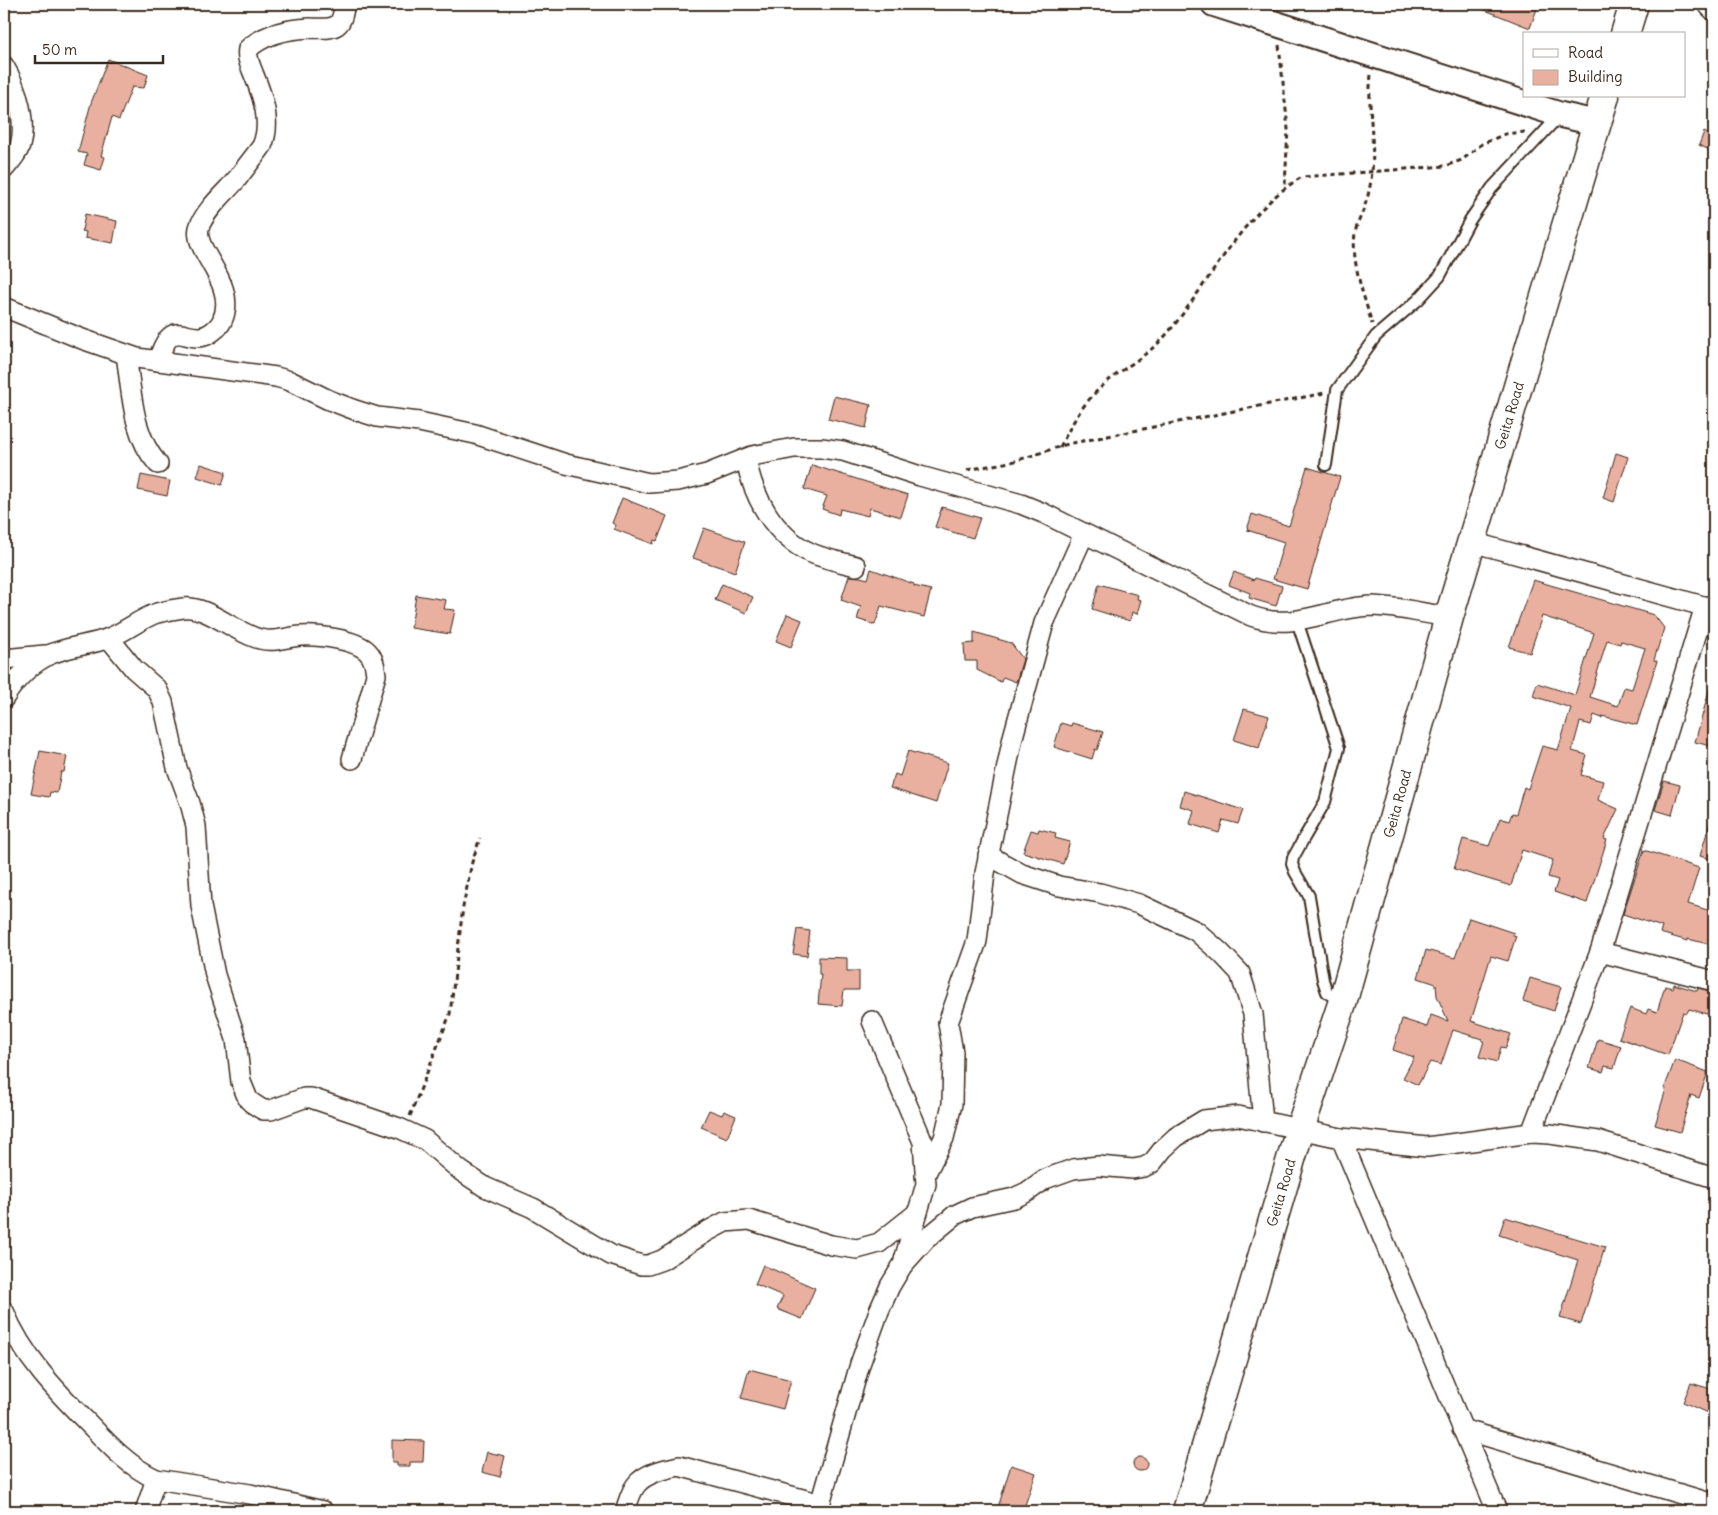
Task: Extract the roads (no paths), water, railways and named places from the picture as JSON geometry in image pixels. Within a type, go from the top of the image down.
[{"type":"highway","points":[[1626,32],[1634,4]]},
{"type":"highway","name":"Geita Road","points":[[1187,1511],[1300,1129],[1342,1004],[1449,617],[1604,98]]},
{"type":"street","points":[[158,361],[162,348],[170,337],[178,334],[206,336],[222,322],[225,296],[221,281],[200,240],[199,229],[207,215],[262,146],[266,137],[267,117],[258,84],[248,58],[248,49],[256,41],[280,32],[308,28],[330,28],[337,25],[342,19],[345,4]]},
{"type":"street","points":[[1214,4],[1373,55],[1555,122],[1597,123]]},
{"type":"street","points":[[1707,4],[1714,11]]},
{"type":"street","points":[[4,66],[18,94],[22,132],[17,152],[4,169]]},
{"type":"street","points":[[4,307],[82,340],[126,355],[276,377],[290,381],[329,400],[377,417],[419,422],[475,434],[566,464],[648,483],[678,481],[707,474],[752,456],[794,448],[821,448],[843,451],[920,476],[1021,504],[1044,513],[1251,616],[1263,620],[1277,622],[1297,621],[1355,608],[1373,606],[1449,617]]},
{"type":"street","points":[[126,355],[138,426],[149,455],[158,464]]},
{"type":"street","points":[[746,458],[749,475],[759,501],[775,525],[789,539],[810,552],[829,560],[856,566]]},
{"type":"street","points":[[925,1175],[944,1138],[952,1104],[953,1052],[948,1023],[976,941],[988,855],[1013,737],[1044,623],[1084,534]]},
{"type":"street","points":[[1472,542],[1710,608],[1600,952],[1531,1133]]},
{"type":"street","points":[[4,660],[51,654],[109,638],[157,614],[184,608],[203,610],[228,626],[257,639],[276,641],[301,636],[328,637],[360,646],[372,658],[376,675],[352,759]]},
{"type":"street","points":[[109,638],[134,669],[157,689],[163,702],[177,768],[196,826],[201,906],[215,975],[236,1039],[241,1082],[248,1099],[252,1103],[263,1110],[271,1110],[304,1098],[311,1098],[405,1131],[425,1140],[485,1187],[533,1208],[612,1255],[641,1265],[648,1266],[662,1260],[725,1222],[749,1220],[831,1245],[857,1249],[879,1244],[918,1212]]},
{"type":"street","points":[[4,698],[12,685],[30,667],[51,654]]},
{"type":"street","points":[[988,855],[1022,874],[1060,886],[1100,893],[1139,904],[1196,931],[1221,952],[1240,973],[1254,1014],[1262,1122]]},
{"type":"street","points":[[1600,952],[1714,981]]},
{"type":"street","points":[[872,1021],[923,1142],[926,1184],[902,1266]]},
{"type":"street","points":[[625,1511],[637,1484],[667,1468],[679,1466],[820,1508],[860,1364],[879,1311],[890,1286],[902,1266],[926,1239],[955,1215],[972,1208],[1014,1198],[1027,1192],[1045,1179],[1073,1169],[1098,1166],[1144,1168],[1176,1137],[1204,1120],[1238,1116],[1341,1138],[1427,1147],[1531,1133],[1598,1141],[1714,1178]]},
{"type":"street","points":[[1341,1138],[1497,1511]]},
{"type":"street","points":[[4,1311],[9,1323],[38,1368],[66,1400],[115,1451],[148,1475],[156,1479],[250,1494],[323,1511]]},
{"type":"street","points":[[1462,1430],[1714,1504]]},
{"type":"street","points":[[145,1511],[156,1479]]},
{"type":"lane","points":[[1326,465],[1337,390],[1376,336],[1418,300],[1440,276],[1470,220],[1492,188],[1555,122]]},
{"type":"lane","points":[[1297,621],[1339,748],[1325,802],[1293,858],[1293,868],[1309,896],[1327,992],[1342,1004]]}]
